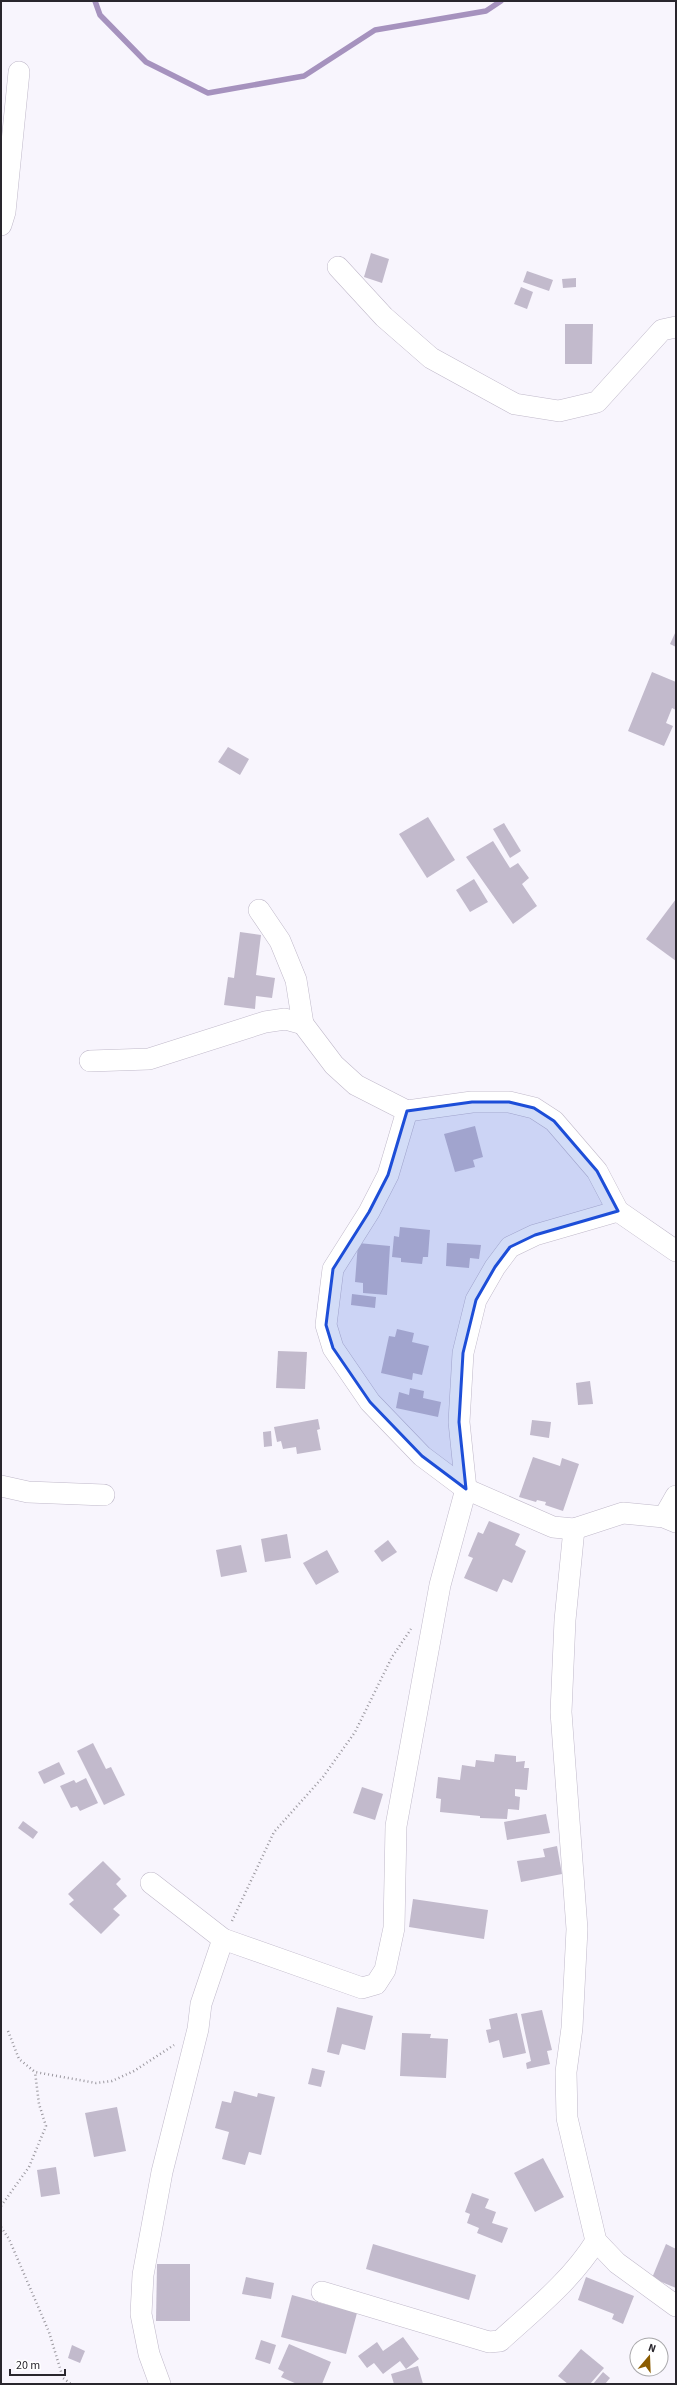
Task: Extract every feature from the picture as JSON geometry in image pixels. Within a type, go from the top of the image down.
[{"type":"street","points":[[1,225],[5,212],[19,72]]},
{"type":"street","points":[[338,267],[384,317],[431,358],[515,404],[559,411],[597,402],[662,330],[676,327]]},
{"type":"street","points":[[259,910],[280,941],[296,980],[303,1024],[334,1065],[356,1085],[407,1111],[472,1102],[508,1102],[534,1108],[554,1121],[597,1170],[618,1211],[676,1251]]},
{"type":"street","points":[[90,1061],[149,1059],[265,1022],[285,1020],[303,1024]]},
{"type":"street","points":[[407,1111],[388,1175],[369,1212],[333,1269],[326,1325],[333,1348],[370,1402],[422,1456],[466,1489],[553,1527],[574,1529],[623,1513],[670,1520],[676,1496]]},
{"type":"street","points":[[151,1883],[223,1939],[362,1988],[376,1984],[385,1970],[394,1928],[396,1826],[440,1585],[466,1489],[459,1422],[463,1353],[476,1300],[495,1266],[510,1248],[535,1235],[618,1211]]},
{"type":"street","points":[[1,1486],[28,1492],[104,1495]]},
{"type":"street","points":[[574,1529],[565,1620],[561,1712],[577,1929],[572,2028],[566,2072],[567,2118],[596,2241],[617,2263],[676,2306]]},
{"type":"street","points":[[160,2384],[149,2354],[141,2314],[144,2275],[162,2172],[198,2029],[201,2004],[223,1939]]},
{"type":"street","points":[[322,2292],[489,2342],[500,2341],[551,2296],[586,2258],[596,2241]]},
{"type":"path","points":[[223,1939],[274,1832],[323,1777],[355,1732],[392,1657],[414,1624]]},
{"type":"path","points":[[8,2031],[19,2059],[35,2072],[96,2083],[112,2081],[134,2071],[198,2029]]},
{"type":"path","points":[[1,2206],[29,2167],[46,2126],[40,2104],[35,2072]]},
{"type":"path","points":[[1,2227],[9,2239],[49,2332],[63,2378],[71,2384]]},
{"type":"highlighted area","points":[[472,1102],[509,1102],[534,1108],[554,1121],[597,1171],[618,1211],[535,1235],[510,1247],[495,1267],[476,1300],[463,1353],[459,1422],[466,1489],[422,1456],[370,1402],[333,1348],[326,1325],[333,1269],[369,1212],[388,1175],[407,1111]]},
{"type":"building","points":[[371,253],[389,259],[382,283],[364,277]]},
{"type":"building","points":[[527,271],[553,280],[549,291],[523,282]]},
{"type":"building","points":[[576,278],[576,287],[563,288],[562,279]]},
{"type":"building","points":[[521,287],[533,292],[527,309],[514,304]]},
{"type":"building","points":[[565,324],[593,324],[592,364],[565,364]]},
{"type":"building","points":[[676,631],[676,647],[670,644]]},
{"type":"building","points":[[652,672],[676,682],[676,710],[672,708],[666,723],[673,726],[664,746],[628,731]]},
{"type":"building","points":[[228,747],[249,759],[240,775],[218,762]]},
{"type":"building","points":[[428,817],[455,860],[427,878],[399,834]]},
{"type":"building","points":[[504,823],[521,851],[510,858],[493,829]]},
{"type":"building","points":[[493,841],[510,868],[518,863],[529,878],[522,884],[537,906],[513,924],[466,857]]},
{"type":"building","points":[[474,879],[488,902],[470,912],[456,890]]},
{"type":"building","points":[[676,899],[676,961],[646,939]]},
{"type":"building","points":[[240,932],[261,935],[256,975],[275,978],[272,998],[256,996],[255,1009],[224,1005],[228,977],[234,978]]},
{"type":"building","points":[[475,1126],[483,1157],[473,1160],[475,1167],[455,1172],[444,1134]]},
{"type":"building","points":[[400,1227],[430,1230],[428,1257],[423,1257],[422,1264],[401,1262],[401,1258],[392,1257],[394,1236],[399,1237]]},
{"type":"building","points":[[358,1243],[390,1246],[387,1295],[363,1293],[363,1283],[355,1282]]},
{"type":"building","points":[[447,1243],[481,1245],[479,1259],[470,1258],[469,1268],[446,1266]]},
{"type":"building","points":[[352,1294],[376,1297],[375,1308],[351,1305]]},
{"type":"building","points":[[397,1329],[414,1333],[412,1342],[429,1346],[422,1375],[413,1373],[412,1380],[381,1373],[389,1336],[395,1337]]},
{"type":"building","points":[[278,1351],[307,1352],[305,1389],[276,1388]]},
{"type":"building","points":[[590,1381],[593,1404],[578,1405],[576,1383]]},
{"type":"building","points":[[410,1388],[424,1391],[423,1398],[441,1402],[438,1417],[396,1408],[399,1392],[409,1395]]},
{"type":"building","points":[[318,1419],[320,1429],[317,1430],[321,1450],[297,1454],[296,1447],[283,1449],[281,1441],[277,1442],[274,1427]]},
{"type":"building","points":[[532,1420],[551,1422],[549,1438],[530,1435]]},
{"type":"building","points":[[271,1431],[272,1446],[264,1447],[263,1432]]},
{"type":"building","points":[[533,1457],[560,1466],[562,1458],[579,1464],[563,1511],[545,1505],[546,1502],[537,1500],[536,1502],[519,1497]]},
{"type":"building","points":[[489,1521],[520,1534],[515,1545],[526,1551],[512,1583],[503,1579],[497,1592],[464,1578],[473,1558],[468,1556],[478,1532],[483,1534]]},
{"type":"building","points":[[287,1534],[291,1558],[265,1562],[261,1539]]},
{"type":"building","points":[[388,1540],[397,1552],[382,1562],[374,1551]]},
{"type":"building","points":[[241,1545],[247,1572],[221,1577],[216,1550]]},
{"type":"building","points":[[327,1550],[339,1572],[316,1585],[303,1563]]},
{"type":"building","points":[[93,1743],[106,1769],[111,1767],[125,1795],[104,1805],[77,1751]]},
{"type":"building","points":[[495,1754],[516,1756],[516,1762],[525,1761],[524,1768],[529,1768],[527,1790],[515,1789],[515,1796],[520,1797],[519,1810],[508,1809],[507,1819],[480,1818],[480,1816],[440,1812],[441,1799],[436,1798],[438,1777],[460,1780],[462,1765],[475,1767],[476,1760],[494,1762]]},
{"type":"building","points":[[59,1762],[65,1774],[44,1784],[38,1772]]},
{"type":"building","points":[[86,1778],[98,1803],[80,1811],[77,1806],[71,1808],[60,1786],[74,1780],[76,1783]]},
{"type":"building","points":[[362,1787],[383,1794],[375,1820],[353,1813]]},
{"type":"building","points":[[546,1814],[550,1833],[507,1840],[504,1822]]},
{"type":"building","points":[[23,1821],[38,1832],[33,1839],[18,1828]]},
{"type":"building","points":[[557,1846],[562,1874],[521,1882],[517,1861],[545,1857],[543,1849]]},
{"type":"building","points":[[103,1861],[121,1879],[116,1884],[127,1896],[113,1909],[120,1915],[101,1934],[69,1904],[74,1900],[68,1894]]},
{"type":"building","points":[[413,1899],[488,1910],[484,1939],[409,1927]]},
{"type":"building","points":[[337,2007],[373,2016],[365,2050],[342,2044],[339,2055],[327,2052]]},
{"type":"building","points":[[542,2010],[552,2050],[547,2051],[550,2064],[527,2069],[526,2063],[531,2061],[521,2014]]},
{"type":"building","points":[[517,2013],[526,2053],[503,2058],[499,2040],[489,2043],[486,2030],[491,2029],[489,2019]]},
{"type":"building","points":[[402,2033],[431,2034],[430,2038],[448,2039],[446,2078],[400,2076]]},
{"type":"building","points":[[312,2068],[325,2071],[321,2087],[308,2084]]},
{"type":"building","points":[[234,2091],[257,2097],[258,2093],[275,2097],[261,2155],[249,2152],[245,2165],[222,2159],[229,2132],[215,2128],[222,2101],[231,2103]]},
{"type":"building","points":[[117,2107],[126,2151],[94,2157],[85,2113]]},
{"type":"building","points":[[543,2158],[564,2197],[535,2212],[514,2173]]},
{"type":"building","points":[[56,2167],[60,2194],[41,2197],[37,2170]]},
{"type":"building","points":[[472,2193],[489,2199],[485,2208],[496,2212],[492,2223],[508,2228],[502,2243],[477,2233],[479,2228],[467,2223],[470,2214],[465,2212]]},
{"type":"building","points":[[373,2244],[476,2275],[469,2300],[366,2269]]},
{"type":"building","points":[[666,2244],[676,2249],[676,2288],[652,2278]]},
{"type":"building","points":[[157,2264],[190,2264],[190,2321],[156,2321]]},
{"type":"building","points":[[246,2277],[274,2283],[271,2299],[242,2294]]},
{"type":"building","points":[[586,2277],[634,2296],[623,2324],[612,2319],[614,2314],[578,2300]]},
{"type":"building","points":[[292,2295],[357,2313],[346,2354],[281,2337]]},
{"type":"building","points":[[403,2337],[419,2359],[406,2369],[400,2361],[383,2374],[374,2363],[367,2368],[358,2356],[377,2342],[383,2351]]},
{"type":"building","points":[[261,2340],[276,2345],[270,2364],[255,2359]]},
{"type":"building","points":[[289,2344],[331,2362],[322,2384],[297,2384],[281,2377],[284,2372],[278,2369]]},
{"type":"building","points":[[72,2345],[85,2351],[80,2363],[68,2358]]},
{"type":"building","points":[[581,2349],[604,2368],[590,2384],[568,2384],[558,2376]]},
{"type":"building","points":[[418,2366],[423,2384],[394,2384],[391,2374]]},
{"type":"building","points":[[603,2372],[610,2378],[605,2384],[593,2384]]},
{"type":"waterway","points":[[95,1],[100,15],[146,62],[208,93],[304,76],[375,30],[486,11],[501,1]]}]
